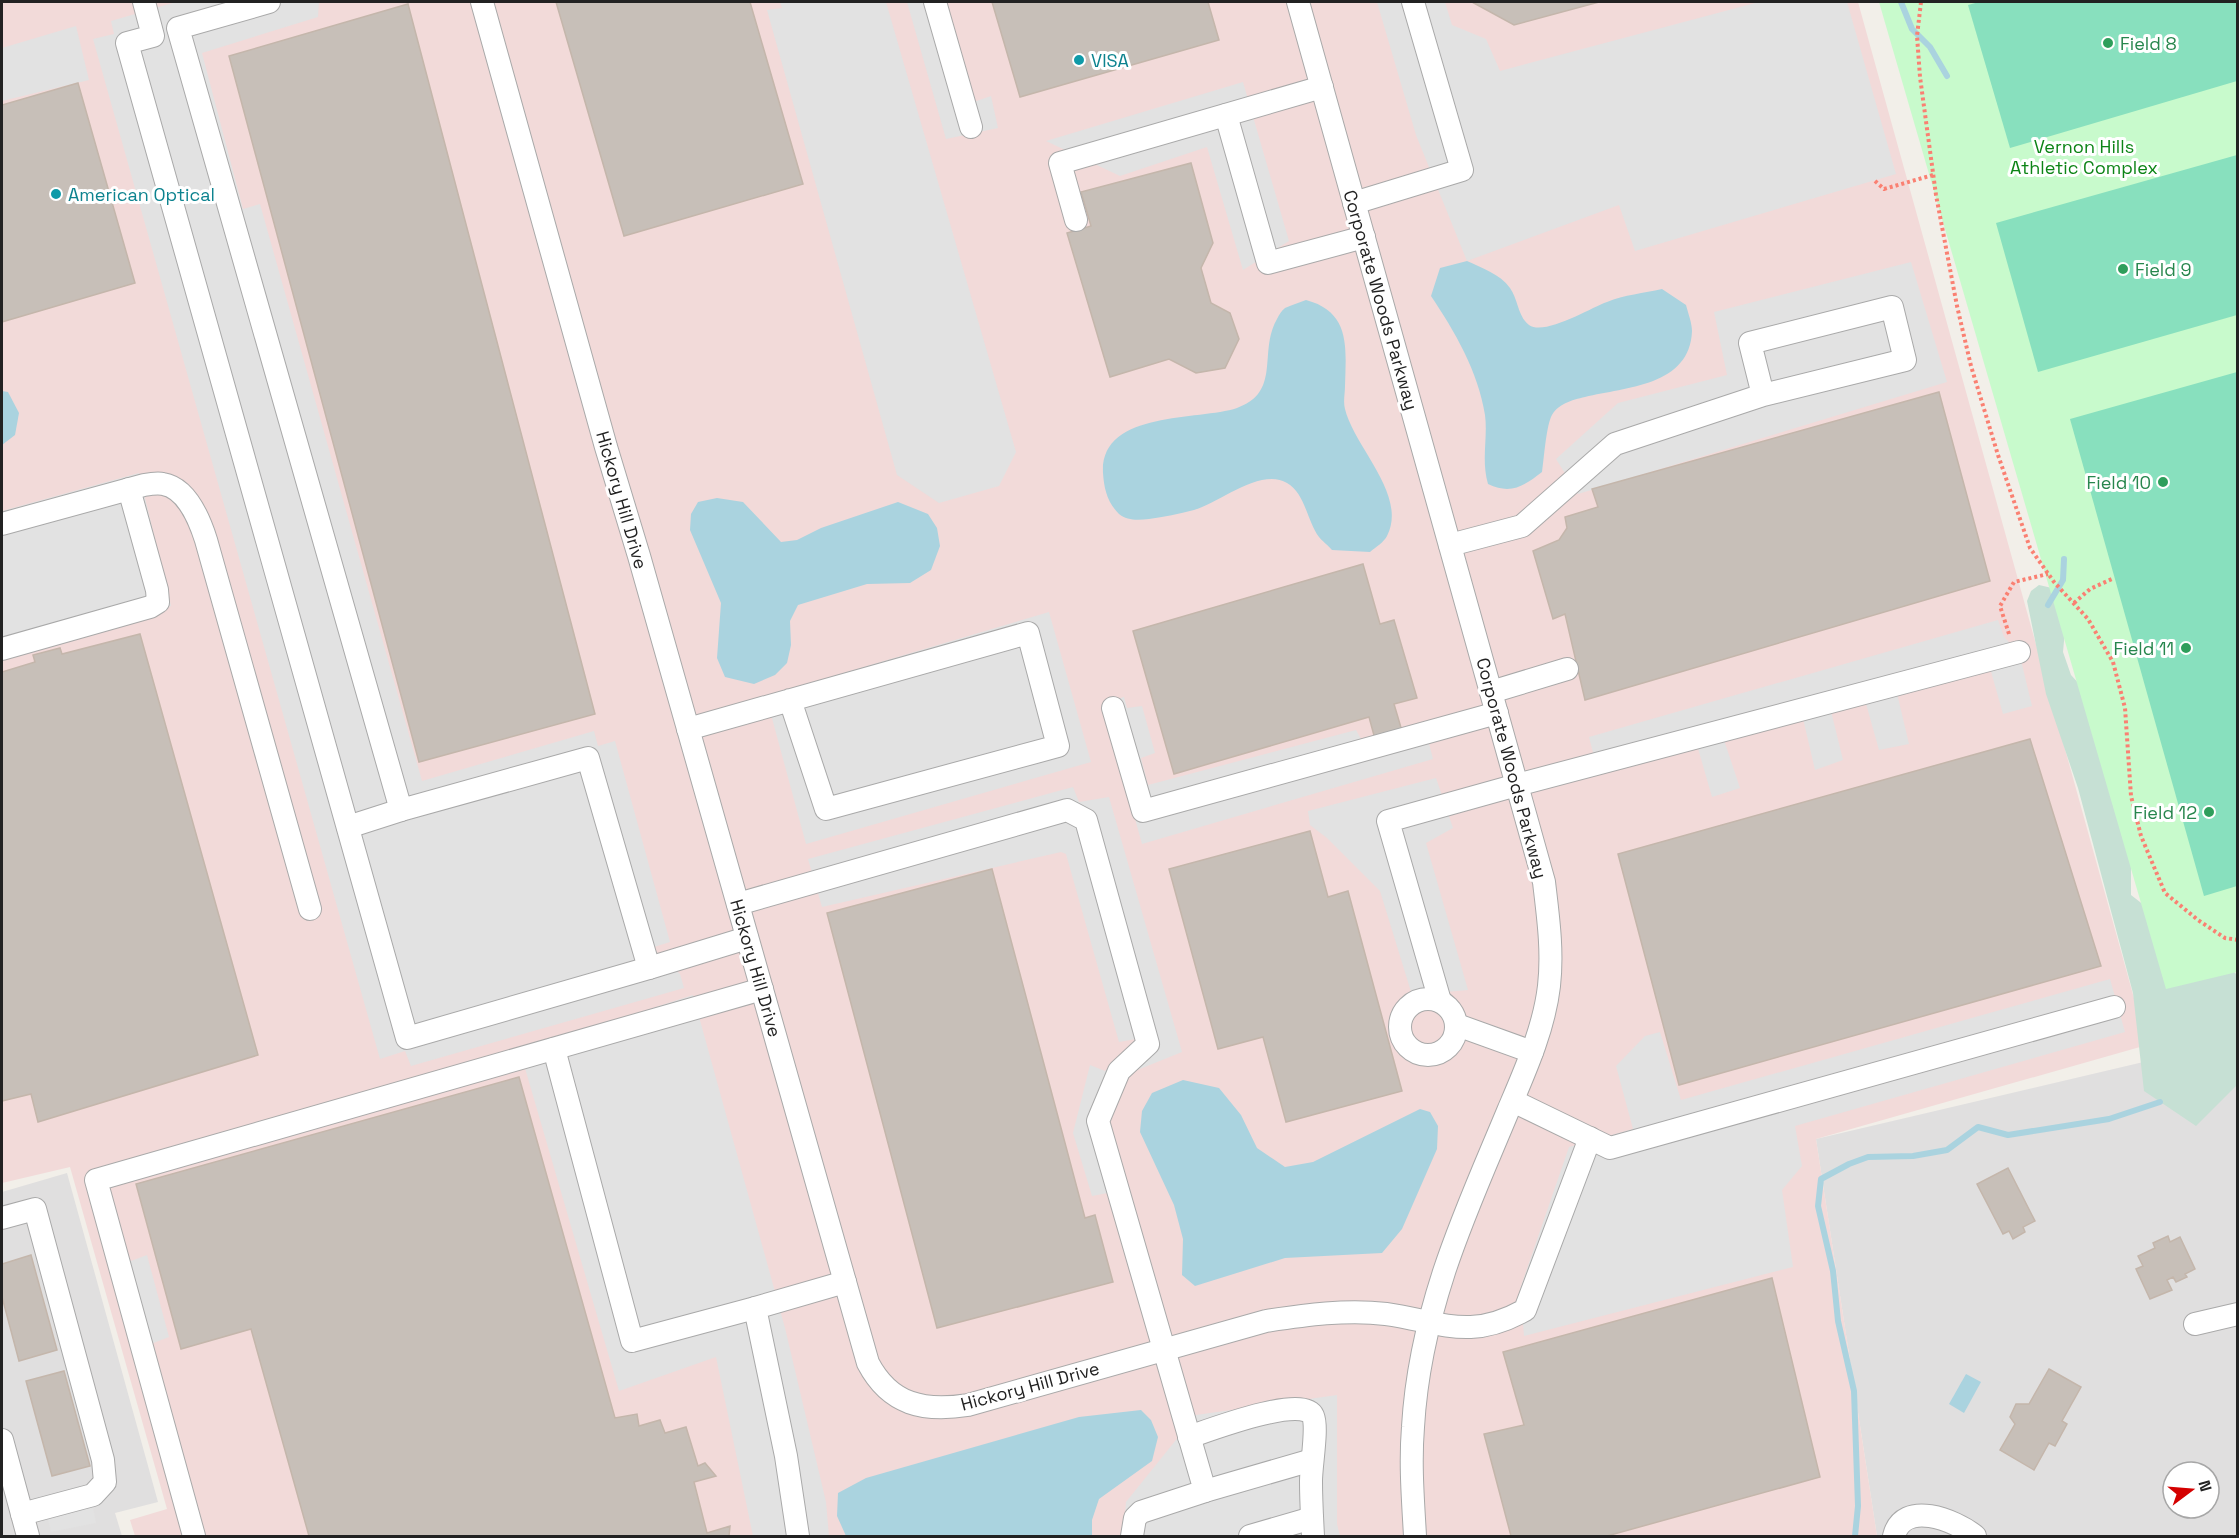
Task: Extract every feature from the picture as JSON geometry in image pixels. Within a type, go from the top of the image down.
[{"type":"street","points":[[144,2],[153,36]]},
{"type":"street","points":[[269,2],[127,43],[407,1038],[747,938]]},
{"type":"street","name":"Hickory Hill Drive","points":[[482,2],[603,436],[868,1363],[875,1376],[902,1400],[923,1407],[944,1408],[968,1405],[1266,1321],[1301,1316],[1357,1313],[1386,1314],[1468,1329],[1505,1321],[1525,1310],[1590,1138]]},
{"type":"street","points":[[935,2],[971,126]]},
{"type":"street","name":"Corporate Woods Parkway","points":[[1298,2],[1544,882],[1550,928],[1551,964],[1543,1018],[1532,1052],[1479,1180],[1445,1271],[1430,1323],[1413,1426],[1412,1478],[1416,1536]]},
{"type":"street","points":[[1354,203],[1462,170],[1413,2]]},
{"type":"street","points":[[178,28],[401,810]]},
{"type":"street","points":[[1076,220],[1060,163],[1322,87]]},
{"type":"street","points":[[1226,115],[1268,263],[1364,237]]},
{"type":"street","points":[[1449,545],[1522,526],[1615,444],[1763,395],[1905,360],[1892,307],[1750,343],[1763,395]]},
{"type":"street","points":[[2,524],[144,485],[165,484],[182,495],[197,515],[206,540],[310,909]]},
{"type":"street","points":[[2,650],[150,607],[158,602],[157,590],[129,489]]},
{"type":"street","points":[[688,729],[790,700],[1028,633],[1058,746],[826,809],[790,700]]},
{"type":"street","points":[[1440,1001],[1388,821],[2014,653]]},
{"type":"street","points":[[1113,708],[1143,811],[1494,702],[1567,669]]},
{"type":"street","points":[[348,827],[588,758],[649,968]]},
{"type":"street","points":[[738,904],[1067,810],[1086,820],[1148,1044],[1119,1071],[1098,1121],[1205,1491]]},
{"type":"street","points":[[194,1536],[96,1180],[762,989]]},
{"type":"street","points":[[1430,998],[1440,1001],[1452,1011],[1457,1025],[1456,1035],[1444,1051],[1435,1055],[1425,1055],[1408,1047],[1402,1038],[1400,1029],[1405,1010],[1412,1003],[1430,998]]},
{"type":"street","points":[[1513,1101],[1610,1148],[2114,1007]]},
{"type":"street","points":[[1457,1025],[1532,1052]]},
{"type":"street","points":[[554,1049],[632,1341],[845,1282]]},
{"type":"street","points":[[2,1218],[35,1209],[103,1460],[105,1482],[93,1495],[22,1514]]},
{"type":"street","points":[[755,1308],[786,1456],[798,1536]]},
{"type":"street","points":[[2195,1324],[2238,1314]]},
{"type":"street","points":[[1189,1437],[1267,1412],[1296,1408],[1308,1410],[1312,1415],[1314,1425],[1312,1527],[1250,1536]]},
{"type":"street","points":[[2,1440],[28,1536]]},
{"type":"street","points":[[1132,1536],[1135,1518],[1141,1512],[1312,1460]]},
{"type":"street","points":[[1894,1536],[1897,1526],[1909,1518],[1920,1515],[1937,1517],[1975,1536]]},
{"type":"path","points":[[1921,2],[1917,36],[1918,54],[1933,175],[1957,306],[1971,366],[2030,548],[2049,575],[2088,618],[2113,662],[2125,708],[2132,796],[2141,836],[2165,893],[2198,920],[2225,938],[2238,940]]},
{"type":"path","points":[[1875,181],[1884,189],[1933,175]]},
{"type":"path","points":[[2014,653],[2000,606],[2014,582],[2049,575]]},
{"type":"path","points":[[2072,601],[2090,589],[2114,578]]},
{"type":"shaded area","points":[[2,2],[1858,2],[2147,1045],[1816,1139],[1877,1536],[135,1536],[130,1520],[167,1509],[70,1167],[2,1183]]},
{"type":"shaded area","points":[[176,2],[319,2],[318,17],[202,53],[243,209],[260,204],[422,781],[594,731],[598,746],[615,741],[670,942],[654,947],[658,954],[680,974],[684,988],[411,1066],[405,1051],[380,1059],[93,39],[114,34],[111,21]]},
{"type":"shaded area","points":[[780,2],[886,2],[1016,452],[999,486],[939,503],[897,475],[767,10],[782,8]]},
{"type":"shaded area","points":[[907,2],[940,2],[971,103],[991,96],[998,128],[946,139]]},
{"type":"shaded area","points":[[1377,2],[1445,2],[1452,25],[1486,39],[1500,71],[1759,2],[1847,2],[1896,174],[1635,251],[1619,205],[1467,261],[1416,135]]},
{"type":"shaded area","points":[[76,26],[89,80],[2,101],[2,48]]},
{"type":"shaded area","points":[[1243,82],[1289,241],[1243,270],[1207,147],[1120,176],[1046,141]]},
{"type":"shaded area","points":[[1911,262],[1947,382],[1578,494],[1556,459],[1618,403],[1727,375],[1714,312]]},
{"type":"shaded area","points":[[139,473],[171,606],[2,654],[2,511]]},
{"type":"shaded area","points":[[1049,612],[1091,762],[806,844],[766,696]]},
{"type":"shaded area","points":[[1998,620],[2004,637],[2019,652],[2032,706],[2003,714],[1988,661],[1895,685],[1909,744],[1879,750],[1863,693],[1829,703],[1843,760],[1815,770],[1801,710],[1721,731],[1740,788],[1712,797],[1695,738],[1596,764],[1589,737]]},
{"type":"shaded area","points":[[1124,697],[1127,708],[1142,706],[1155,753],[1141,758],[1148,785],[1356,730],[1361,739],[1360,750],[1426,732],[1433,759],[1142,844],[1103,703]]},
{"type":"shaded area","points":[[1436,778],[1453,828],[1426,843],[1468,990],[1412,995],[1380,891],[1327,838],[1310,825],[1308,811]]},
{"type":"shaded area","points":[[1073,787],[1079,802],[1109,797],[1182,1052],[1130,1073],[1098,1121],[1118,1191],[1092,1196],[1073,1133],[1090,1065],[1105,1071],[1136,1039],[1119,1042],[1066,854],[1061,852],[822,907],[808,859]]},
{"type":"shaded area","points":[[2110,979],[2125,1032],[1795,1126],[1802,1166],[1782,1190],[1793,1267],[1524,1336],[1520,1289],[1569,1147],[1633,1129],[1616,1066],[1645,1036],[1660,1032],[1681,1100]]},
{"type":"shaded area","points":[[693,995],[785,1328],[826,1502],[829,1536],[753,1536],[716,1357],[619,1391],[520,1051]]},
{"type":"shaded area","points":[[2237,1040],[2237,1536],[1877,1536],[1816,1139]]},
{"type":"shaded area","points":[[67,1173],[158,1502],[115,1513],[122,1536],[2,1536],[2,1192]]},
{"type":"shaded area","points":[[147,1255],[169,1337],[138,1349],[115,1267]]},
{"type":"shaded area","points":[[1337,1395],[1337,1524],[1340,1536],[1123,1536],[1126,1502],[1196,1415]]},
{"type":"shaded area","points":[[92,1503],[96,1523],[51,1532],[47,1515]]},
{"type":"green space","name":"Vernon Hills Athletic Complex","points":[[1879,2],[2237,2],[2237,972],[2166,989]]},
{"type":"green space","name":"Field 8","points":[[1979,2],[2237,2],[2237,81],[2010,148],[1968,5]]},
{"type":"green space","name":"Field 9","points":[[2237,155],[2237,315],[2038,372],[1996,223]]},
{"type":"green space","points":[[2237,372],[2237,886],[2204,896],[2070,419]]},
{"type":"green space","points":[[2039,585],[2052,588],[2065,630],[2063,652],[2071,675],[2093,699],[2131,853],[2131,895],[2163,920],[2206,942],[2237,975],[2237,1085],[2196,1126],[2144,1091],[2133,993],[2078,788],[2046,694],[2027,601],[2031,591]]},
{"type":"water","points":[[1467,261],[1506,283],[1513,292],[1525,322],[1536,327],[1546,327],[1568,320],[1599,305],[1627,296],[1662,289],[1686,305],[1692,331],[1689,349],[1680,363],[1653,381],[1580,398],[1561,406],[1549,422],[1542,472],[1523,485],[1510,489],[1488,484],[1485,466],[1485,415],[1482,399],[1457,338],[1431,296],[1440,268]]},
{"type":"water","points":[[1306,300],[1331,313],[1343,333],[1346,358],[1345,409],[1350,424],[1377,471],[1391,504],[1392,520],[1384,540],[1370,552],[1332,550],[1320,539],[1298,493],[1287,483],[1277,479],[1265,479],[1253,483],[1204,506],[1177,514],[1137,520],[1119,514],[1107,495],[1103,473],[1106,453],[1117,438],[1134,428],[1154,422],[1220,412],[1237,408],[1251,401],[1260,392],[1264,382],[1272,332],[1281,312],[1285,308]]},
{"type":"water","points":[[2,391],[8,392],[19,413],[15,435],[2,445]]},
{"type":"water","points":[[717,498],[743,502],[781,542],[797,540],[821,528],[898,502],[928,514],[937,528],[940,546],[931,570],[910,583],[867,584],[798,605],[790,621],[791,645],[787,663],[775,675],[754,684],[725,677],[717,658],[721,603],[690,530],[691,514],[698,502]]},
{"type":"water","points":[[1183,1080],[1219,1088],[1241,1115],[1257,1148],[1285,1167],[1313,1162],[1420,1109],[1430,1112],[1438,1126],[1437,1149],[1402,1229],[1382,1253],[1285,1258],[1195,1286],[1182,1275],[1183,1239],[1174,1205],[1140,1132],[1142,1111],[1152,1093]]},
{"type":"water","points":[[1966,1374],[1981,1382],[1964,1413],[1949,1404]]},
{"type":"water","points":[[1141,1410],[1151,1420],[1158,1437],[1152,1461],[1099,1499],[1092,1520],[1092,1536],[846,1536],[837,1516],[838,1493],[866,1478],[1079,1417]]},
{"type":"building","points":[[556,2],[750,2],[803,184],[624,236]]},
{"type":"building","name":"VISA","points":[[992,2],[1208,2],[1219,40],[1020,97]]},
{"type":"building","points":[[1472,2],[1599,2],[1514,25]]},
{"type":"building","points":[[408,4],[595,714],[419,762],[229,56]]},
{"type":"building","name":"American Optical","points":[[78,83],[135,283],[2,322],[2,105]]},
{"type":"building","points":[[1191,163],[1213,243],[1201,268],[1211,303],[1230,313],[1239,339],[1225,368],[1196,373],[1169,359],[1110,377],[1067,233],[1091,226],[1081,192]]},
{"type":"building","points":[[1939,392],[1990,581],[1585,700],[1565,614],[1553,619],[1533,551],[1559,540],[1567,528],[1565,517],[1598,507],[1592,489]]},
{"type":"building","points":[[1363,564],[1380,624],[1394,620],[1417,698],[1394,704],[1402,731],[1375,739],[1369,717],[1174,774],[1133,631]]},
{"type":"building","points":[[140,634],[258,1055],[38,1122],[31,1094],[2,1101],[2,672],[35,662],[33,655],[60,648],[62,654]]},
{"type":"building","points":[[2030,739],[2101,966],[1679,1085],[1618,854]]},
{"type":"building","points":[[1310,831],[1328,897],[1348,891],[1402,1091],[1286,1122],[1263,1037],[1218,1049],[1169,869]]},
{"type":"building","points":[[992,869],[1085,1218],[1095,1215],[1113,1282],[937,1328],[827,913]]},
{"type":"building","points":[[519,1077],[615,1418],[637,1414],[639,1426],[660,1420],[665,1433],[686,1427],[698,1466],[705,1463],[716,1476],[694,1482],[707,1533],[730,1526],[729,1536],[309,1536],[251,1329],[181,1349],[136,1184]]},
{"type":"building","points":[[2008,1168],[2035,1221],[2023,1227],[2025,1232],[2013,1239],[2009,1231],[2003,1234],[1977,1184]]},
{"type":"building","points":[[2168,1236],[2170,1242],[2180,1237],[2195,1269],[2185,1274],[2187,1277],[2176,1282],[2173,1277],[2167,1280],[2172,1290],[2150,1299],[2136,1269],[2143,1266],[2138,1256],[2155,1248],[2153,1243]]},
{"type":"building","points":[[31,1255],[57,1350],[19,1361],[2,1297],[2,1264]]},
{"type":"building","points":[[1772,1278],[1820,1477],[1607,1536],[1511,1536],[1484,1434],[1524,1425],[1503,1352]]},
{"type":"building","points":[[2049,1369],[2081,1387],[2062,1421],[2067,1424],[2055,1446],[2049,1443],[2034,1470],[2000,1450],[2015,1424],[2010,1417],[2016,1404],[2029,1404]]},
{"type":"building","points":[[64,1371],[90,1466],[52,1476],[26,1381]]},
{"type":"waterway","points":[[1901,2],[1912,29],[1930,47],[1947,76]]},
{"type":"waterway","points":[[2048,605],[2063,580],[2064,559]]},
{"type":"waterway","points":[[1855,1536],[1858,1506],[1854,1391],[1838,1321],[1833,1271],[1818,1206],[1821,1179],[1868,1157],[1913,1156],[1947,1150],[1978,1127],[2008,1135],[2109,1119],[2160,1102]]},
{"type":"place","name":"Field 8","points":[[2108,43]]},
{"type":"place","name":"VISA","points":[[1079,60]]},
{"type":"place","name":"American Optical","points":[[56,194]]},
{"type":"place","name":"Field 9","points":[[2123,269]]},
{"type":"place","name":"Field 10","points":[[2163,482]]},
{"type":"place","name":"Field 11","points":[[2186,648]]},
{"type":"place","name":"Field 12","points":[[2209,812]]}]
